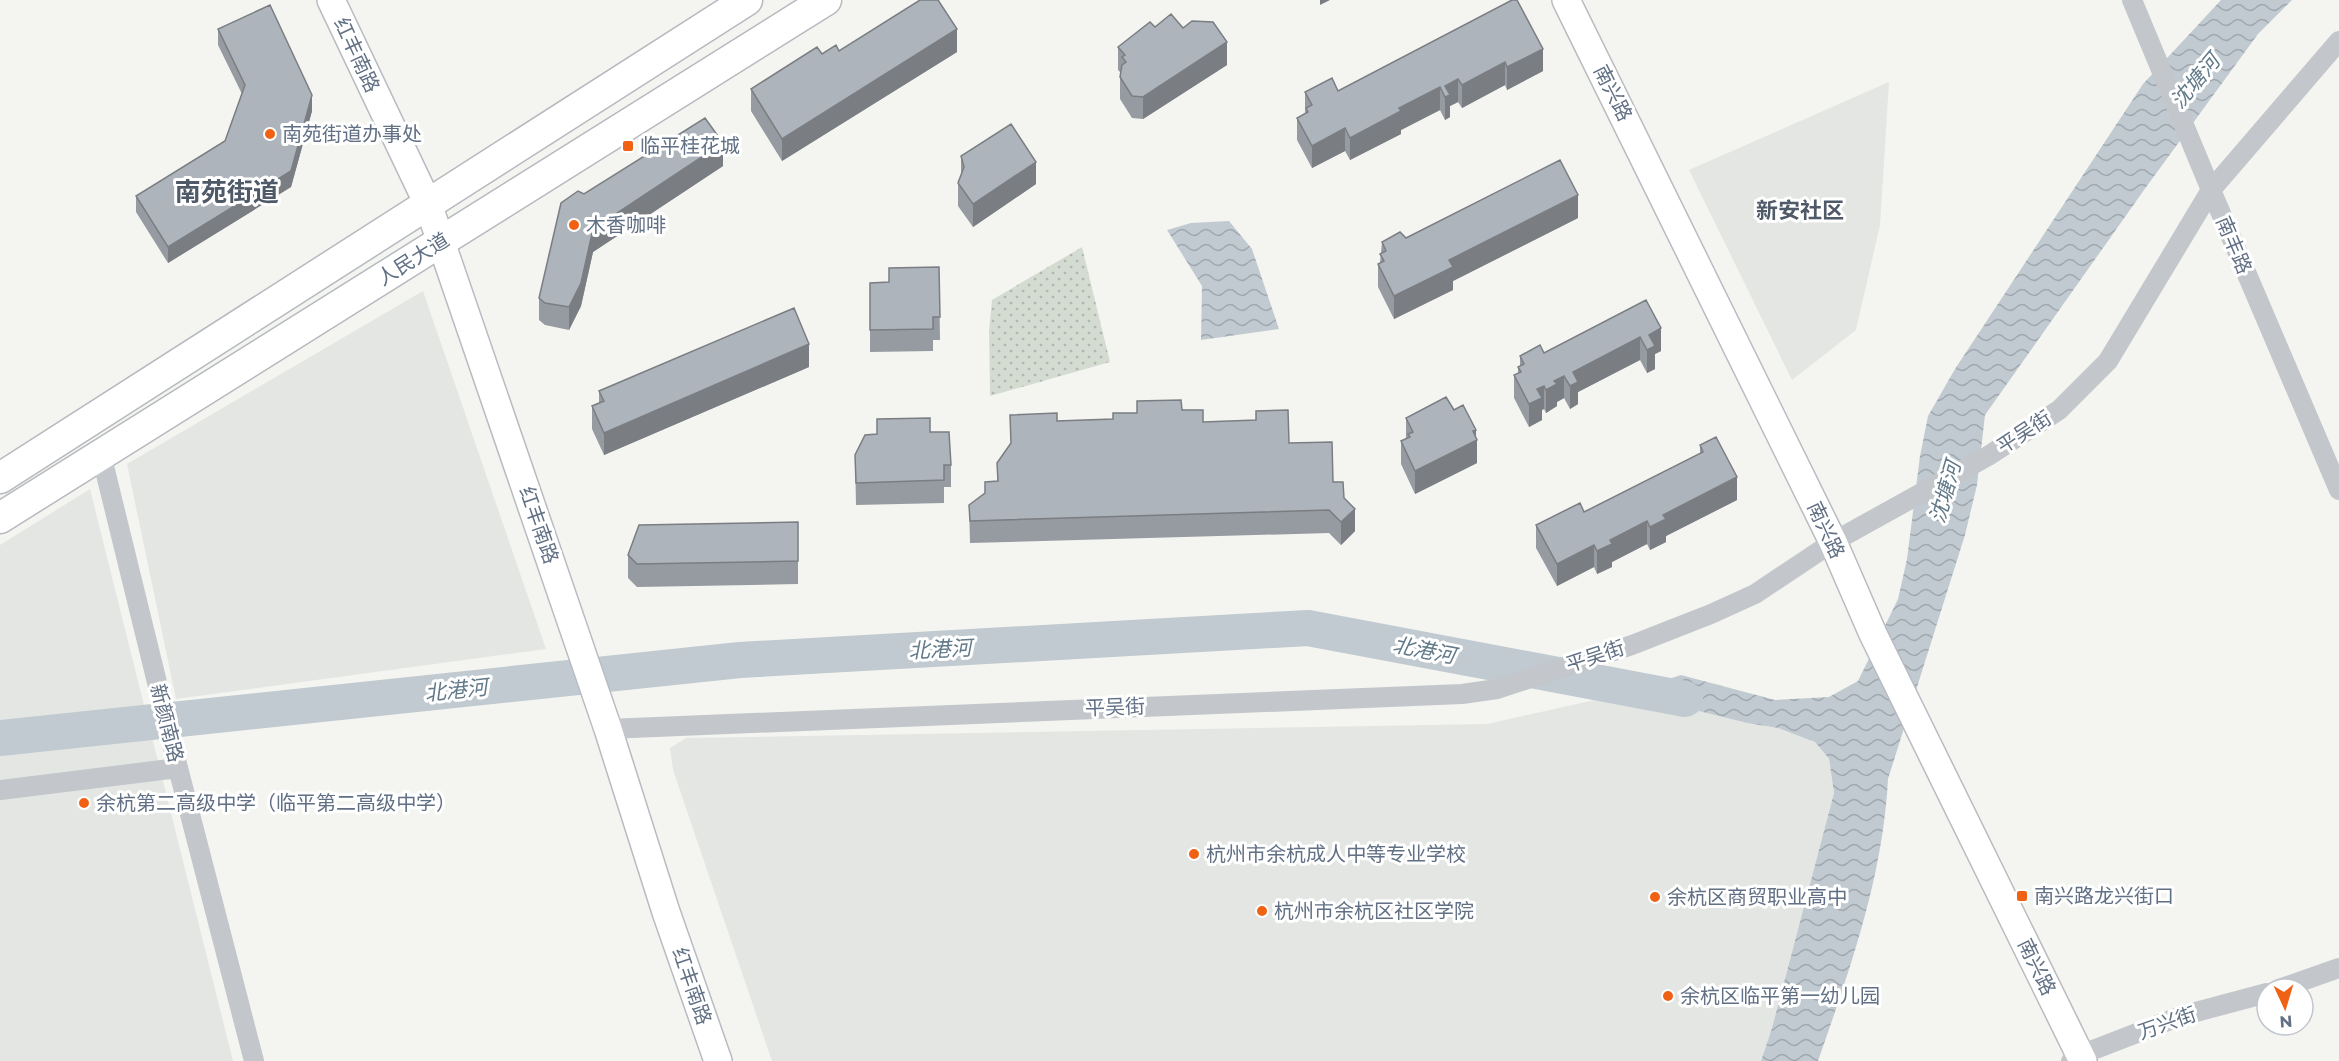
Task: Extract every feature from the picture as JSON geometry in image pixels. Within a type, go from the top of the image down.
[{"type":"main road","name":"人民大道","points":[[0,478],[747,0]]},
{"type":"main road","name":"人民大道","points":[[0,518],[826,0]]},
{"type":"street","name":"红丰南路","points":[[331,0],[428,204],[608,728],[666,912],[718,1061]]},
{"type":"street","name":"南兴路","points":[[1566,0],[1833,542],[1873,634],[2078,1059]]},
{"type":"street","name":"南丰路","points":[[2132,0],[2339,490]]},
{"type":"street","name":"平吴街","points":[[608,728],[1462,694],[1497,689],[1617,650],[1711,615],[1755,594],[1833,542],[1988,456],[2059,410],[2108,361],[2211,190],[2339,41]]},
{"type":"street","name":"新颜南路","points":[[101,454],[178,767],[254,1061]]},
{"type":"street","points":[[0,790],[178,767]]},
{"type":"street","points":[[2313,977],[2339,968]]},
{"type":"street","name":"万兴街","points":[[2078,1059],[2181,1016],[2255,996]]},
{"type":"shaded area","points":[[1889,82],[1880,225],[1856,330],[1792,380],[1689,170]]},
{"type":"shaded area","points":[[1082,247],[1110,362],[990,396],[989,331],[992,300]]},
{"type":"shaded area","points":[[423,291],[546,649],[176,699],[127,464]]},
{"type":"shaded area","name":"余杭第二高级中学（临平第二高级中学）","points":[[90,489],[233,1061],[0,1061],[0,545]]},
{"type":"shaded area","name":"杭州市余杭区社区学院","points":[[1626,693],[1747,723],[1778,728],[1815,742],[1829,760],[1834,793],[1772,1028],[1761,1061],[772,1061],[673,770],[670,748],[686,738],[1487,724]]},
{"type":"water","name":"沈塘河","points":[[2221,0],[2292,0],[2258,34],[2144,190],[1985,415],[1977,485],[1965,535],[1888,779],[1885,815],[1872,887],[1853,957],[1818,1061],[1761,1061],[1772,1028],[1834,793],[1829,759],[1815,742],[1778,728],[1747,723],[1626,693],[1681,675],[1775,700],[1829,697],[1858,681],[1898,599],[1907,559],[1920,456],[1928,416],[1955,369],[2143,84]]},
{"type":"water","points":[[1229,221],[1252,249],[1279,329],[1201,340],[1202,286],[1167,230],[1191,223]]},
{"type":"building","points":[[920,0],[938,0],[957,29],[782,139],[751,89],[817,47],[822,54],[836,45],[839,51]]},
{"type":"building","points":[[1512,0],[1517,0],[1543,49],[1507,67],[1505,62],[1462,85],[1458,79],[1445,86],[1450,95],[1445,97],[1440,87],[1399,108],[1401,111],[1350,138],[1345,128],[1312,146],[1297,118],[1308,112],[1306,108],[1312,105],[1305,92],[1332,78],[1338,91]]},
{"type":"building","name":"南苑街道办事处","points":[[270,5],[312,95],[291,171],[168,247],[136,196],[225,141],[245,85],[218,29]]},
{"type":"building","points":[[1171,14],[1183,28],[1192,21],[1213,22],[1227,42],[1143,97],[1132,96],[1120,77],[1122,65],[1126,62],[1122,57],[1125,55],[1118,47],[1150,22],[1155,27]]},
{"type":"building","points":[[705,118],[723,143],[593,229],[581,283],[569,307],[545,303],[539,298],[561,203],[578,191],[584,194]]},
{"type":"building","points":[[1011,124],[1036,162],[973,204],[958,183],[964,167],[961,156]]},
{"type":"building","points":[[1560,160],[1578,195],[1449,260],[1453,267],[1394,296],[1378,264],[1384,261],[1380,254],[1386,251],[1382,242],[1400,232],[1406,238]]},
{"type":"building","points":[[939,267],[940,317],[933,317],[933,329],[870,330],[870,283],[889,282],[889,268]]},
{"type":"building","points":[[1646,300],[1661,328],[1649,335],[1655,346],[1647,350],[1640,337],[1573,372],[1578,382],[1570,386],[1564,376],[1554,381],[1557,384],[1546,390],[1544,386],[1537,389],[1542,398],[1529,404],[1514,375],[1521,372],[1518,367],[1524,364],[1520,356],[1540,345],[1544,353]]},
{"type":"building","points":[[794,308],[809,344],[604,433],[592,406],[604,401],[599,391]]},
{"type":"building","points":[[1446,397],[1454,410],[1463,405],[1476,430],[1473,431],[1477,440],[1415,471],[1401,441],[1410,437],[1408,434],[1413,432],[1406,418]]},
{"type":"building","points":[[1181,400],[1182,410],[1203,410],[1203,422],[1256,420],[1256,411],[1288,410],[1289,443],[1332,442],[1333,482],[1343,482],[1344,498],[1355,509],[1341,522],[1329,510],[970,521],[969,505],[985,493],[985,482],[998,481],[997,463],[1011,443],[1010,415],[1057,413],[1057,421],[1113,419],[1113,413],[1137,413],[1137,401]]},
{"type":"building","points":[[930,418],[930,432],[949,432],[951,465],[944,465],[944,480],[856,483],[855,455],[865,435],[877,434],[877,419]]},
{"type":"building","points":[[1716,437],[1737,477],[1663,515],[1666,519],[1650,527],[1647,521],[1610,540],[1612,544],[1597,551],[1594,545],[1557,564],[1536,525],[1580,503],[1584,512],[1703,452],[1700,445]]},
{"type":"building","points":[[798,522],[798,561],[637,564],[628,555],[639,525]]},
{"type":"waterway","name":"北港河","points":[[0,738],[740,660],[1308,628],[1685,699]]},
{"type":"place","name":"南苑街道办事处","points":[[270,134]]},
{"type":"place","name":"临平桂花城","points":[[628,146]]},
{"type":"place","name":"木香咖啡","points":[[574,225]]},
{"type":"place","name":"余杭第二高级中学（临平第二高级中学）","points":[[84,803]]},
{"type":"place","name":"杭州市余杭成人中等专业学校","points":[[1194,854]]},
{"type":"place","name":"南兴路龙兴街口","points":[[2022,896]]},
{"type":"place","name":"余杭区商贸职业高中","points":[[1655,897]]},
{"type":"place","name":"杭州市余杭区社区学院","points":[[1262,911]]},
{"type":"place","name":"余杭区临平第一幼儿园","points":[[1668,996]]},
{"type":"district","name":"南苑街道","points":[[227,192]]},
{"type":"district","name":"新安社区","points":[[1800,210]]}]
